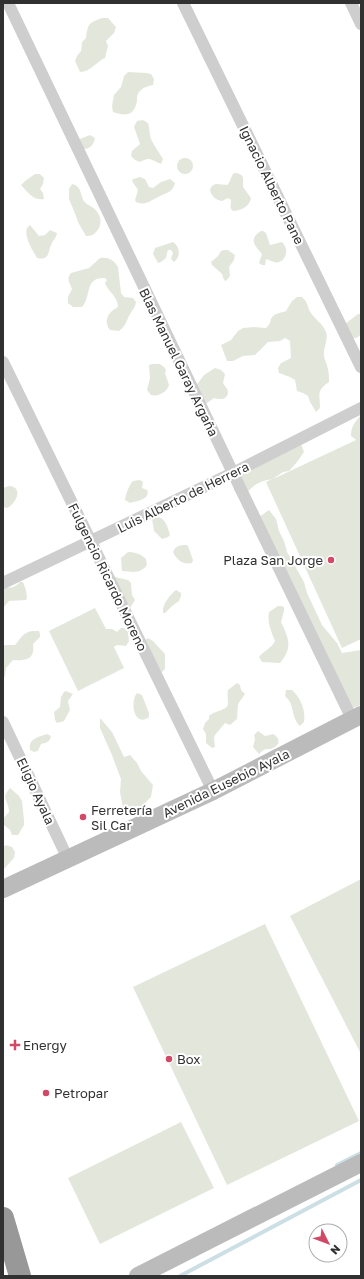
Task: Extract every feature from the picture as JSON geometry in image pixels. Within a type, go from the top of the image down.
[{"type":"highway","points":[[3,1218],[20,1276]]},
{"type":"street","name":"Blas Manuel Garay Argaña","points":[[8,3],[233,473],[356,717]]},
{"type":"street","name":"Ignacio Alberto Pane","points":[[183,3],[361,367]]},
{"type":"street","points":[[351,3],[361,24]]},
{"type":"street","name":"Fulgencio Ricardo Moreno","points":[[3,362],[213,791]]},
{"type":"street","name":"Luis Alberto de Herrera","points":[[3,583],[233,473],[361,408]]},
{"type":"street","name":"Avenida Eusebio Ayala","points":[[3,889],[213,791],[356,717]]},
{"type":"street","name":"Eligio Ayala","points":[[3,722],[68,859]]},
{"type":"street","points":[[138,1276],[361,1163]]},
{"type":"shaded area","points":[[102,18],[108,18],[116,27],[114,33],[106,41],[108,46],[105,58],[90,69],[80,72],[75,61],[81,51],[82,42],[86,38],[87,30],[91,23]]},
{"type":"shaded area","points":[[128,72],[151,74],[154,79],[153,85],[144,88],[139,92],[136,106],[131,113],[121,114],[113,112],[112,106],[114,95],[121,87],[124,76]]},
{"type":"shaded area","points":[[143,120],[148,123],[151,139],[163,159],[161,164],[148,159],[140,162],[131,156],[132,151],[140,144],[134,127],[137,121]]},
{"type":"shaded area","points":[[90,135],[95,138],[90,148],[79,148],[80,139]]},
{"type":"shaded area","points":[[182,158],[188,158],[193,163],[191,172],[188,174],[182,174],[177,169],[177,163]]},
{"type":"shaded area","points":[[234,173],[242,176],[243,187],[251,198],[245,208],[233,211],[231,208],[231,200],[228,198],[222,201],[218,200],[213,196],[210,190],[215,184],[227,185]]},
{"type":"shaded area","points":[[35,174],[40,174],[44,178],[40,189],[43,193],[44,199],[37,199],[28,193],[21,185]]},
{"type":"shaded area","points":[[140,177],[145,179],[149,187],[153,188],[161,182],[170,179],[175,183],[172,189],[161,196],[148,202],[139,203],[135,200],[138,190],[132,181],[133,179]]},
{"type":"shaded area","points":[[72,184],[78,187],[84,201],[95,209],[99,215],[101,221],[99,228],[92,235],[86,236],[78,222],[69,199],[69,189]]},
{"type":"shaded area","points":[[30,225],[39,236],[45,235],[50,230],[57,233],[48,255],[44,258],[37,258],[30,246],[26,232]]},
{"type":"shaded area","points":[[261,231],[266,233],[270,245],[282,242],[284,244],[286,253],[284,258],[279,262],[276,263],[266,259],[265,265],[259,263],[262,254],[255,245],[254,240],[257,234]]},
{"type":"shaded area","points":[[173,242],[177,246],[179,252],[176,260],[174,262],[172,260],[171,258],[173,253],[171,250],[168,250],[166,258],[158,263],[153,254],[155,248]]},
{"type":"shaded area","points":[[228,250],[235,255],[234,260],[229,267],[230,276],[226,281],[211,262],[221,251]]},
{"type":"shaded area","points":[[100,258],[106,258],[115,262],[118,267],[121,293],[124,297],[133,298],[136,302],[125,325],[119,331],[110,330],[107,325],[108,315],[118,307],[118,303],[108,289],[105,283],[107,280],[105,278],[98,279],[91,284],[87,298],[82,307],[73,307],[68,303],[68,297],[72,289],[69,281],[71,273],[89,268]]},
{"type":"shaded area","points":[[297,297],[302,297],[304,299],[310,311],[322,325],[327,335],[324,354],[328,367],[329,382],[320,390],[320,408],[316,412],[308,396],[297,391],[295,380],[279,373],[278,368],[281,363],[291,358],[290,341],[285,338],[280,341],[268,342],[255,355],[243,356],[233,361],[227,361],[221,345],[231,340],[238,331],[243,328],[266,328],[270,324],[272,317],[286,311],[292,301]]},
{"type":"shaded area","points":[[358,314],[361,314],[361,335],[356,338],[349,338],[345,324]]},
{"type":"shaded area","points":[[160,364],[166,371],[165,373],[169,385],[164,392],[159,395],[151,395],[147,390],[150,378],[149,365]]},
{"type":"shaded area","points":[[215,368],[221,370],[225,374],[223,383],[228,395],[223,399],[214,398],[207,403],[204,403],[195,387],[204,375]]},
{"type":"shaded area","name":"Plaza San Jorge","points":[[361,415],[361,639],[342,648],[266,482],[272,479],[255,485],[243,497],[237,495],[234,490],[237,478],[255,456],[279,456],[297,442],[302,446],[304,452],[297,462],[289,471],[283,472],[273,479],[356,440],[351,436],[352,429],[355,422]]},
{"type":"shaded area","points":[[140,480],[143,482],[142,488],[147,490],[147,496],[143,499],[130,503],[125,500],[130,484],[133,481]]},
{"type":"shaded area","points":[[9,486],[16,489],[17,496],[16,500],[7,508],[3,507],[3,488]]},
{"type":"shaded area","points":[[269,510],[276,519],[287,552],[304,582],[307,593],[322,625],[337,643],[342,653],[361,650],[361,705],[347,710],[259,517]]},
{"type":"shaded area","points":[[156,516],[166,523],[170,535],[168,537],[162,539],[154,531],[152,519]]},
{"type":"shaded area","points":[[178,546],[188,546],[193,560],[192,563],[180,561],[173,552]]},
{"type":"shaded area","points":[[128,552],[142,556],[146,559],[147,565],[139,571],[122,571],[121,558]]},
{"type":"shaded area","points":[[115,577],[128,580],[131,583],[132,595],[135,600],[130,608],[113,578]]},
{"type":"shaded area","points":[[20,582],[23,582],[26,590],[26,600],[9,601],[3,608],[3,587],[13,587]]},
{"type":"shaded area","points":[[176,590],[181,593],[179,601],[163,613],[165,603]]},
{"type":"shaded area","points":[[278,606],[284,607],[281,622],[288,638],[287,653],[280,663],[262,662],[259,657],[272,646],[275,641],[269,623],[269,612]]},
{"type":"shaded area","points":[[95,608],[106,629],[112,629],[117,632],[121,628],[124,628],[128,632],[129,641],[126,646],[117,645],[114,647],[124,668],[78,691],[49,631]]},
{"type":"shaded area","points":[[39,631],[40,637],[33,644],[33,653],[29,658],[13,660],[6,668],[3,679],[3,647],[5,645],[15,645],[24,634]]},
{"type":"shaded area","points":[[148,638],[153,641],[165,654],[165,669],[161,673],[141,643]]},
{"type":"shaded area","points":[[237,683],[240,685],[241,690],[245,694],[238,704],[237,719],[230,725],[225,723],[215,735],[215,747],[212,748],[206,743],[206,734],[203,729],[205,723],[209,719],[209,716],[226,708],[228,704],[228,690]]},
{"type":"shaded area","points":[[286,690],[292,690],[302,705],[304,722],[300,726],[295,718],[291,704],[285,696]]},
{"type":"shaded area","points":[[66,691],[73,694],[68,701],[70,710],[64,721],[57,723],[54,712],[60,707],[61,697]]},
{"type":"shaded area","points":[[137,693],[142,695],[149,713],[149,717],[144,720],[137,717],[135,713],[134,703]]},
{"type":"shaded area","points":[[100,718],[112,732],[124,757],[130,755],[153,785],[151,797],[143,805],[132,810],[123,808],[120,792],[121,779],[100,728]]},
{"type":"shaded area","points":[[258,731],[265,736],[275,735],[279,741],[276,747],[263,750],[259,754],[253,747],[255,739],[254,735]]},
{"type":"shaded area","points":[[47,734],[51,736],[49,741],[41,744],[38,751],[34,752],[30,750],[32,740]]},
{"type":"shaded area","points":[[10,788],[22,801],[24,825],[18,835],[12,835],[10,830],[3,824],[3,819],[9,812],[5,797]]},
{"type":"shaded area","points":[[6,845],[12,847],[15,852],[14,858],[3,870],[3,847]]},
{"type":"shaded area","points":[[361,879],[361,1054],[290,916]]},
{"type":"shaded area","points":[[265,924],[359,1121],[227,1185],[133,987]]},
{"type":"shaded area","points":[[181,1122],[214,1188],[100,1244],[68,1178]]},
{"type":"waterway","points":[[337,1165],[361,1153]]},
{"type":"waterway","points":[[180,1276],[361,1180]]},
{"type":"place","name":"Plaza San Jorge","points":[[331,560]]},
{"type":"place","name":"Ferretería Sil Car","points":[[83,817]]},
{"type":"place","name":"Energy","points":[[15,1045]]},
{"type":"place","name":"Box","points":[[169,1059]]},
{"type":"place","name":"Petropar","points":[[46,1093]]}]
